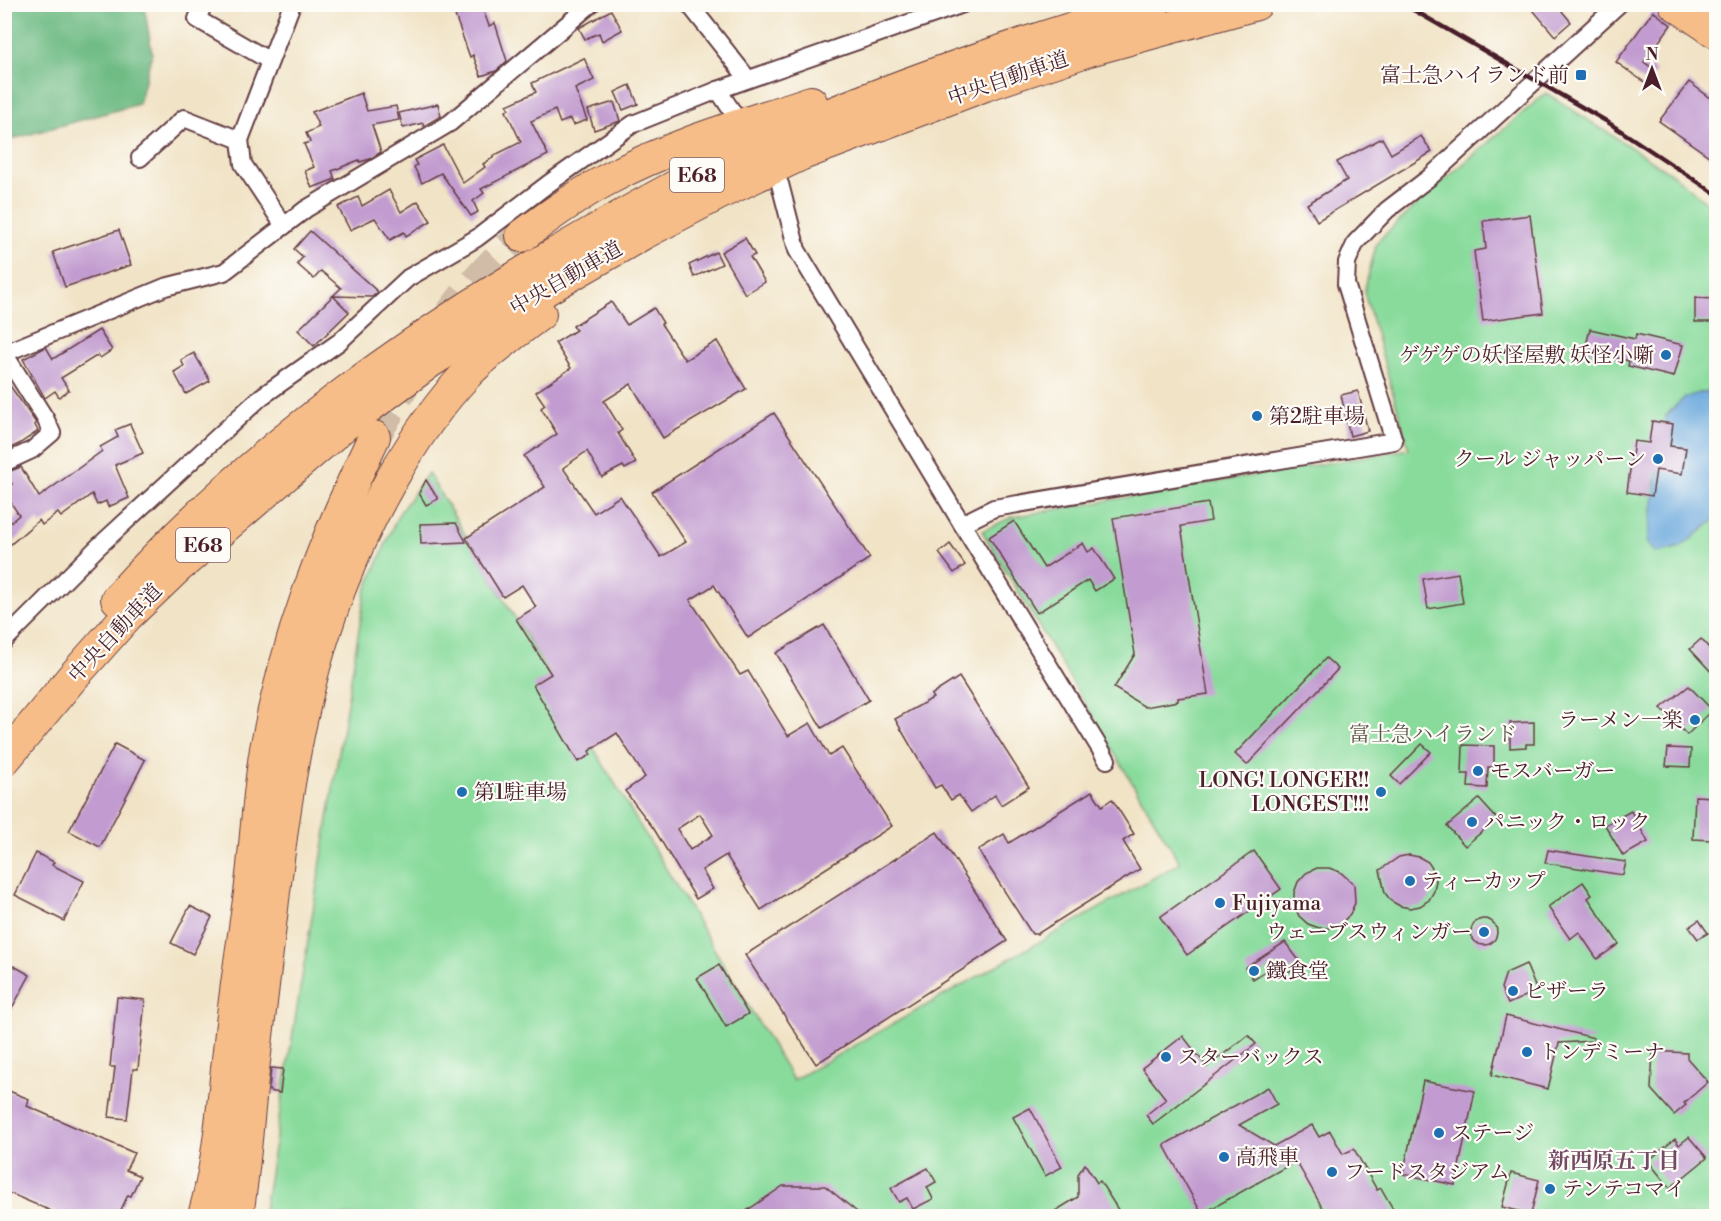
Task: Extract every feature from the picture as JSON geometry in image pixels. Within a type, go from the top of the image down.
[{"type":"highway","points":[[522,236],[566,204],[610,178],[652,158],[1023,32],[1139,4]]},
{"type":"highway","name":"中央自動車道","points":[[4,737],[82,637],[164,547],[222,492],[330,403],[418,339],[477,300],[633,209],[714,166],[791,130],[983,58],[1154,4]]},
{"type":"highway","name":"中央自動車道","points":[[4,760],[70,678],[178,567],[343,426],[431,361],[550,286],[722,192],[802,154],[1058,60],[1256,4]]},
{"type":"highway","points":[[1675,4],[1716,32]]},
{"type":"highway","points":[[237,1216],[284,815],[303,705],[329,614],[360,537],[379,500],[408,450],[438,407],[468,373],[508,338],[552,305],[620,261],[802,154]]},
{"type":"highway","points":[[204,1216],[212,1188],[219,1144],[233,1011],[250,891],[266,750],[295,628],[334,522],[374,437]]},
{"type":"highway","points":[[219,1144],[222,1216]]},
{"type":"highway","points":[[245,1163],[249,1216]]},
{"type":"street","points":[[204,4],[197,19],[270,61]]},
{"type":"street","points":[[284,226],[243,164],[240,140],[292,4]]},
{"type":"street","points":[[689,4],[748,79]]},
{"type":"street","points":[[4,642],[98,547],[261,397],[339,342],[408,278],[477,238],[633,124],[748,79],[963,4]]},
{"type":"street","points":[[962,524],[994,508],[1394,441],[1346,284],[1347,262],[1356,242],[1388,210],[1438,169],[1620,4]]},
{"type":"street","points":[[4,463],[32,450],[52,433],[4,352],[165,287],[224,272],[306,209],[450,123],[585,7]]},
{"type":"street","points":[[718,90],[732,111]]},
{"type":"street","points":[[140,158],[184,118],[240,140]]},
{"type":"street","points":[[780,184],[797,250],[1107,760]]},
{"type":"green space","points":[[5,4],[144,5],[152,53],[139,104],[5,141]]},
{"type":"green space","name":"富士急ハイランド","points":[[1546,93],[1674,175],[1716,210],[1716,1216],[263,1216],[365,593],[398,515],[428,473],[793,1080],[1180,863],[982,531],[1012,517],[1409,449],[1364,292],[1377,242],[1434,189]]},
{"type":"water","points":[[1709,391],[1716,393],[1716,519],[1681,547],[1656,553],[1647,543],[1666,416],[1685,398]]},
{"type":"building","points":[[451,4],[481,4],[489,26],[495,23],[507,61],[496,71],[481,76],[473,55],[470,57]]},
{"type":"building","points":[[1528,4],[1556,4],[1571,22],[1555,36]]},
{"type":"building","points":[[611,10],[622,30],[602,41],[599,33],[585,39],[579,28]]},
{"type":"building","points":[[1653,11],[1671,25],[1644,62],[1656,71],[1647,84],[1616,62]]},
{"type":"building","points":[[584,58],[594,80],[575,89],[587,120],[573,125],[570,119],[560,123],[555,110],[531,121],[548,155],[481,189],[484,193],[473,201],[478,212],[471,216],[441,173],[422,183],[414,167],[417,165],[414,160],[443,145],[463,183],[485,167],[483,164],[493,156],[521,142],[506,111],[509,109],[507,105],[536,92],[532,83]]},
{"type":"building","points":[[1689,82],[1716,102],[1716,161],[1659,121]]},
{"type":"building","points":[[630,85],[638,104],[623,110],[615,92]]},
{"type":"building","points":[[361,93],[367,111],[396,106],[399,120],[372,125],[381,152],[370,159],[360,162],[359,160],[332,171],[335,179],[312,188],[305,171],[314,167],[304,144],[310,142],[306,133],[319,127],[312,112]]},
{"type":"building","points":[[614,102],[620,121],[594,130],[588,110]]},
{"type":"building","points":[[438,104],[441,116],[424,126],[423,123],[403,128],[399,113]]},
{"type":"building","points":[[1421,136],[1432,152],[1317,221],[1307,204],[1347,180],[1337,162],[1382,138],[1391,154]]},
{"type":"building","points":[[389,190],[401,212],[418,201],[431,221],[406,236],[404,232],[390,240],[375,218],[350,230],[338,207],[358,197],[362,206]]},
{"type":"building","points":[[1530,215],[1543,313],[1483,321],[1474,251],[1486,249],[1483,221]]},
{"type":"building","points":[[119,230],[131,265],[65,287],[53,252]]},
{"type":"building","points":[[310,231],[378,292],[372,297],[333,296],[349,312],[314,346],[298,330],[341,288],[321,271],[314,279],[297,264],[303,257],[294,249]]},
{"type":"building","points":[[745,238],[755,255],[750,257],[765,282],[745,294],[721,252]]},
{"type":"building","points":[[716,252],[722,264],[694,277],[689,265]]},
{"type":"building","points":[[1695,298],[1716,299],[1716,322],[1695,322]]},
{"type":"building","points":[[611,302],[627,325],[654,308],[663,323],[661,324],[685,360],[717,341],[746,389],[663,438],[631,384],[604,401],[622,430],[618,433],[636,463],[625,469],[623,466],[602,477],[587,451],[563,468],[594,513],[620,496],[661,557],[686,542],[652,492],[774,413],[870,558],[748,638],[714,585],[690,600],[740,675],[748,671],[788,736],[810,723],[829,756],[842,748],[892,826],[761,910],[726,855],[702,870],[713,889],[696,899],[654,829],[625,791],[645,777],[617,733],[589,751],[591,755],[578,762],[533,685],[551,674],[516,619],[536,607],[522,585],[503,597],[466,538],[545,487],[524,456],[557,434],[541,408],[545,405],[536,392],[571,368],[555,343],[576,330],[573,326]],"holes":[[[700,814],[713,835],[690,850],[677,829]]]},
{"type":"building","points":[[1590,329],[1635,339],[1636,334],[1683,345],[1674,377],[1628,366],[1629,361],[1585,350]]},
{"type":"building","points":[[99,330],[112,350],[100,358],[98,355],[61,378],[69,390],[59,397],[55,391],[45,398],[23,359],[46,347],[53,359]]},
{"type":"building","points":[[194,353],[210,381],[186,394],[174,372],[184,366],[181,360]]},
{"type":"building","points":[[4,377],[36,423],[38,431],[4,451]]},
{"type":"building","points":[[1358,391],[1368,431],[1350,436],[1341,395]]},
{"type":"building","name":"クール ジャッパーン","points":[[1652,421],[1673,424],[1670,446],[1686,448],[1682,474],[1656,470],[1652,496],[1627,492],[1634,441],[1649,443]]},
{"type":"building","points":[[130,424],[143,453],[115,465],[129,498],[108,507],[106,501],[97,505],[92,494],[61,517],[58,513],[42,525],[39,520],[4,550],[4,528],[19,515],[4,492],[4,489],[12,484],[5,473],[21,467],[39,497],[102,451],[100,447],[118,437],[115,430]]},
{"type":"building","points":[[426,480],[438,499],[426,505],[419,493]]},
{"type":"building","points":[[1208,503],[1211,521],[1181,526],[1208,694],[1178,698],[1178,701],[1145,707],[1114,688],[1135,654],[1113,518]]},
{"type":"building","points":[[1014,521],[1044,568],[1083,543],[1088,552],[1094,548],[1114,579],[1095,591],[1088,580],[1037,613],[989,537]]},
{"type":"building","points":[[456,523],[466,542],[421,544],[420,524]]},
{"type":"building","points":[[950,544],[965,565],[954,573],[939,553]]},
{"type":"building","points":[[1458,573],[1463,603],[1428,609],[1423,579]]},
{"type":"building","points":[[824,625],[869,700],[822,728],[776,653]]},
{"type":"building","points":[[1701,639],[1716,656],[1716,677],[1690,649]]},
{"type":"building","points":[[1326,658],[1338,669],[1247,765],[1235,754]]},
{"type":"building","points":[[959,677],[1029,787],[1001,805],[995,795],[971,812],[959,795],[951,800],[941,785],[935,788],[895,719],[933,698],[931,695]]},
{"type":"building","points":[[1689,686],[1712,710],[1687,735],[1661,708]]},
{"type":"building","points":[[1534,722],[1534,744],[1510,748],[1510,723]]},
{"type":"building","points":[[115,744],[145,760],[100,847],[69,831]]},
{"type":"building","points":[[1422,744],[1431,752],[1399,784],[1391,776]]},
{"type":"building","points":[[1463,745],[1494,746],[1494,767],[1488,767],[1487,788],[1468,787],[1469,774],[1462,774]]},
{"type":"building","points":[[1668,748],[1691,749],[1690,767],[1666,766]]},
{"type":"building","points":[[1092,791],[1102,806],[1112,799],[1134,834],[1123,841],[1140,869],[1037,934],[1032,934],[978,850],[1004,834],[1009,843]]},
{"type":"building","points":[[1695,796],[1713,797],[1711,840],[1693,839]]},
{"type":"building","name":"パニック・ロック","points":[[1479,799],[1497,819],[1465,846],[1447,826]]},
{"type":"building","points":[[1631,811],[1648,842],[1623,856],[1605,825]]},
{"type":"building","points":[[937,832],[1007,941],[816,1064],[745,955]]},
{"type":"building","points":[[1548,850],[1626,862],[1623,875],[1545,863]]},
{"type":"building","name":"Fujiyama","points":[[1254,851],[1281,889],[1187,955],[1160,917]]},
{"type":"building","points":[[36,853],[54,862],[52,865],[84,881],[64,921],[15,895]]},
{"type":"building","name":"ティーカップ","points":[[1409,855],[1428,862],[1434,871],[1436,881],[1429,900],[1420,906],[1410,908],[1391,901],[1385,893],[1380,870],[1399,857]]},
{"type":"building","points":[[1317,868],[1329,868],[1340,872],[1354,884],[1355,903],[1350,914],[1342,923],[1331,928],[1319,928],[1308,924],[1299,916],[1294,905],[1294,893],[1298,882],[1306,873]]},
{"type":"building","points":[[1583,882],[1592,895],[1588,898],[1619,944],[1597,959],[1579,932],[1570,939],[1548,907]]},
{"type":"building","points":[[190,906],[212,917],[193,954],[171,943]]},
{"type":"building","name":"ウェーブスウィンガー","points":[[1484,919],[1493,923],[1497,932],[1493,941],[1484,945],[1475,941],[1471,932],[1475,923]]},
{"type":"building","points":[[1699,920],[1708,933],[1698,939],[1689,927]]},
{"type":"building","points":[[1285,942],[1301,963],[1283,976],[1275,965],[1253,979],[1245,968]]},
{"type":"building","points":[[1526,964],[1537,991],[1508,1004],[1501,988],[1506,973]]},
{"type":"building","points":[[719,965],[748,1014],[726,1027],[697,978]]},
{"type":"building","points":[[14,966],[30,975],[4,1023],[4,983]]},
{"type":"building","points":[[117,997],[145,1000],[138,1069],[133,1069],[127,1119],[109,1117],[115,1067],[110,1067]]},
{"type":"building","name":"トンデミーナ","points":[[1506,1016],[1594,1038],[1593,1041],[1559,1043],[1548,1089],[1492,1075]]},
{"type":"building","points":[[1248,1035],[1256,1044],[1153,1124],[1146,1115],[1166,1099],[1142,1068],[1183,1036],[1207,1067]]},
{"type":"building","points":[[1653,1051],[1687,1053],[1687,1058],[1708,1082],[1674,1115],[1651,1089]]},
{"type":"building","points":[[271,1068],[283,1069],[280,1093],[269,1091]]},
{"type":"building","name":"ステージ","points":[[1423,1081],[1475,1091],[1455,1185],[1403,1174]]},
{"type":"building","points":[[1268,1087],[1277,1104],[1239,1125],[1274,1146],[1312,1125],[1319,1137],[1330,1131],[1343,1154],[1354,1149],[1377,1190],[1381,1188],[1397,1216],[1327,1216],[1296,1161],[1202,1214],[1164,1145]]},
{"type":"building","points":[[4,1089],[29,1099],[27,1106],[134,1153],[126,1170],[140,1176],[118,1216],[63,1216],[4,1191]]},
{"type":"building","points":[[1030,1108],[1062,1167],[1045,1176],[1013,1117]]},
{"type":"building","points":[[1689,1137],[1707,1158],[1670,1188],[1648,1161],[1675,1139],[1679,1145]]},
{"type":"building","points":[[1085,1164],[1097,1183],[1100,1181],[1122,1216],[1047,1216],[1078,1197],[1078,1174]]},
{"type":"building","points":[[928,1168],[936,1182],[927,1187],[933,1199],[913,1209],[907,1198],[899,1202],[891,1188]]},
{"type":"building","points":[[1511,1173],[1539,1180],[1531,1214],[1502,1207]]},
{"type":"building","points":[[783,1186],[825,1186],[862,1216],[739,1216]]},
{"type":"tunnel","points":[[446,321],[481,276],[522,236]]},
{"type":"tunnel","points":[[374,437],[408,378]]},
{"type":"railway","points":[[1403,4],[1606,121],[1716,194]]},
{"type":"place","name":"富士急ハイランド前","points":[[1581,75]]},
{"type":"place","name":"ゲゲゲの妖怪屋敷 妖怪小噺","points":[[1666,355]]},
{"type":"place","name":"第2駐車場","points":[[1257,416]]},
{"type":"place","name":"クール ジャッパーン","points":[[1658,459]]},
{"type":"place","name":"ラーメン一楽","points":[[1695,720]]},
{"type":"place","name":"モスバーガー","points":[[1478,771]]},
{"type":"place","name":"第1駐車場","points":[[462,792]]},
{"type":"place","name":"LONG! LONGER!! LONGEST!!!","points":[[1381,792]]},
{"type":"place","name":"パニック・ロック","points":[[1472,822]]},
{"type":"place","name":"ティーカップ","points":[[1410,881]]},
{"type":"place","name":"Fujiyama","points":[[1220,903]]},
{"type":"place","name":"ウェーブスウィンガー","points":[[1484,932]]},
{"type":"place","name":"鐵食堂","points":[[1254,971]]},
{"type":"place","name":"ピザーラ","points":[[1513,991]]},
{"type":"place","name":"トンデミーナ","points":[[1527,1052]]},
{"type":"place","name":"スターバックス","points":[[1166,1057]]},
{"type":"place","name":"ステージ","points":[[1439,1133]]},
{"type":"place","name":"高飛車","points":[[1224,1157]]},
{"type":"place","name":"フードスタジアム","points":[[1332,1172]]},
{"type":"place","name":"テンテコマイ","points":[[1550,1189]]},
{"type":"district","name":"新西原五丁目","points":[[1614,1160]]}]
